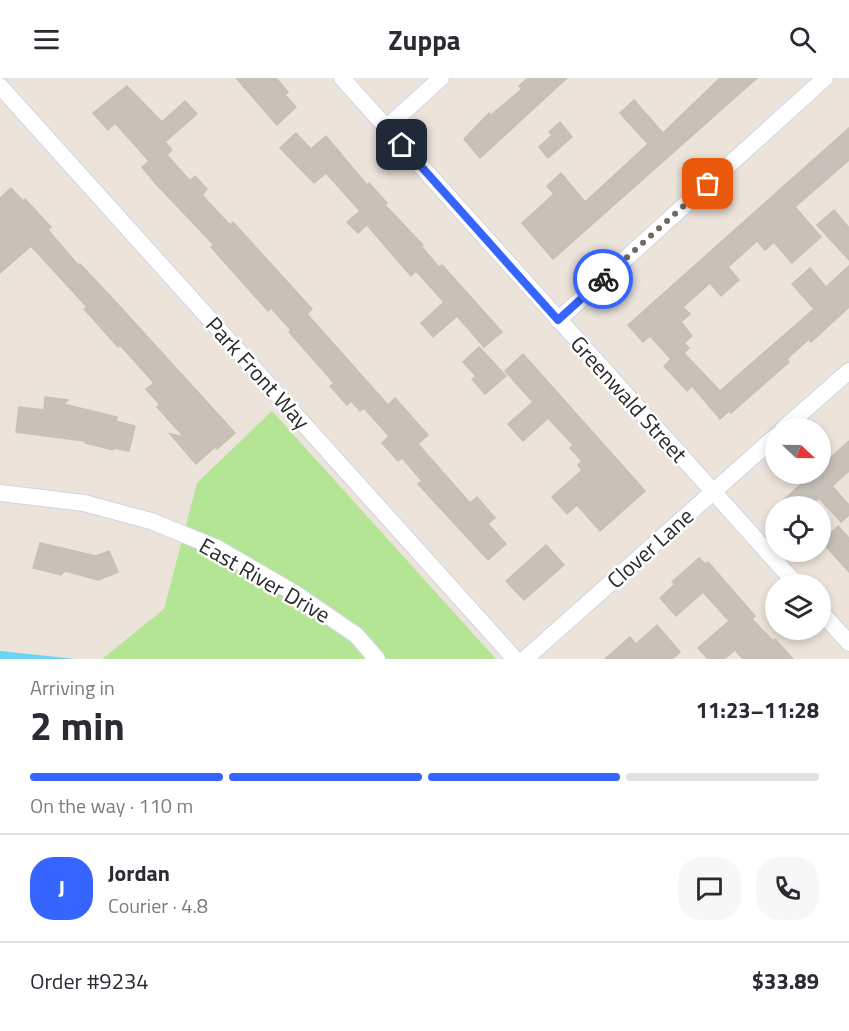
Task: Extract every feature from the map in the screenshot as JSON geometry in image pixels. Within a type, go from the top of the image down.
[{"type":"street","name":"Greenwald Street","points":[[342,78],[787,574]]},
{"type":"street","points":[[386,128],[441,78]]},
{"type":"street","points":[[558,320],[825,78]]},
{"type":"street","name":"Park Front Way","points":[[0,87],[515,659]]},
{"type":"street","points":[[795,418],[849,370]]},
{"type":"street","name":"Clover Lane","points":[[525,659],[765,446]]},
{"type":"street","name":"East River Drive","points":[[0,493],[84,503],[151,521],[217,548],[296,594],[356,635],[377,659]]},
{"type":"street","points":[[831,623],[849,643]]},
{"type":"green space","points":[[272,411],[496,659],[102,659],[164,609],[197,483]]},
{"type":"water","points":[[0,651],[76,659],[0,659]]},
{"type":"building","points":[[236,78],[276,78],[288,92],[285,95],[296,107],[277,125]]},
{"type":"building","points":[[528,78],[567,78],[480,158],[464,139],[489,113],[491,115],[522,89],[519,86]]},
{"type":"building","points":[[720,78],[757,78],[553,259],[522,223],[554,194],[547,186],[561,173],[585,202],[648,144],[620,113],[634,100],[663,133]]},
{"type":"building","points":[[127,86],[162,122],[185,101],[197,114],[165,142],[172,150],[167,155],[190,181],[195,176],[207,189],[202,195],[230,225],[233,222],[312,309],[307,314],[388,405],[395,398],[428,435],[418,444],[470,503],[477,497],[495,518],[488,524],[506,544],[488,560],[418,484],[422,481],[402,458],[398,461],[382,443],[389,436],[364,408],[360,411],[351,401],[347,405],[330,386],[334,383],[289,332],[291,330],[271,308],[268,311],[211,247],[214,245],[156,184],[142,167],[149,161],[115,123],[108,130],[93,113]]},
{"type":"building","points":[[560,122],[572,137],[548,158],[539,147],[552,135],[549,132]]},
{"type":"building","points":[[849,128],[849,160],[795,207],[821,237],[792,263],[774,242],[765,250],[757,241],[728,267],[739,280],[721,296],[710,283],[683,307],[690,314],[681,322],[692,336],[684,343],[689,348],[684,353],[720,391],[814,309],[792,284],[810,268],[826,287],[849,266],[849,307],[811,342],[809,339],[787,359],[789,362],[731,413],[729,411],[720,419],[692,386],[687,391],[664,366],[671,359],[650,336],[643,342],[628,325]]},
{"type":"building","points":[[296,133],[311,149],[326,136],[367,185],[369,183],[387,203],[385,205],[423,245],[421,246],[439,267],[442,265],[502,332],[484,347],[457,316],[433,337],[421,323],[444,302],[416,271],[411,276],[367,225],[358,233],[347,222],[360,211],[326,173],[314,183],[280,148]]},
{"type":"building","points":[[11,188],[23,201],[25,199],[51,227],[48,230],[78,265],[80,264],[114,300],[235,433],[217,449],[215,447],[196,464],[170,434],[184,437],[157,407],[160,405],[146,389],[154,383],[120,345],[118,347],[84,309],[87,307],[31,246],[0,273],[0,198]]},
{"type":"building","points":[[834,210],[849,228],[849,260],[817,225]]},
{"type":"building","points":[[479,347],[506,376],[485,394],[472,379],[476,376],[463,362]]},
{"type":"building","points":[[523,354],[645,491],[600,531],[577,505],[567,514],[552,497],[582,470],[578,465],[582,461],[570,448],[573,445],[548,418],[523,441],[508,424],[533,402],[505,371]]},
{"type":"building","points":[[45,397],[68,400],[63,404],[117,417],[116,421],[135,426],[129,451],[114,448],[113,450],[85,443],[85,441],[16,432],[19,407],[44,410]]},
{"type":"building","points":[[849,441],[849,471],[832,486],[849,505],[849,515],[841,522],[831,511],[831,496],[788,496],[801,484],[831,484],[831,457]]},
{"type":"building","points":[[838,526],[849,538],[849,572],[831,552],[831,533]]},
{"type":"building","points":[[40,543],[96,556],[109,551],[118,572],[98,580],[65,571],[61,575],[33,568]]},
{"type":"building","points":[[546,545],[564,565],[524,600],[506,581]]},
{"type":"building","points":[[699,558],[705,564],[708,562],[755,616],[752,619],[765,633],[765,640],[776,640],[793,659],[743,659],[735,650],[724,659],[708,659],[698,648],[729,621],[703,592],[676,616],[660,598],[675,584],[672,582]]},
{"type":"building","points":[[657,625],[680,652],[672,659],[605,659],[630,637],[636,644]]},
{"type":"way so far","points":[[603,279],[708,184]]},
{"type":"route","points":[[402,145],[558,320],[603,279]]}]
